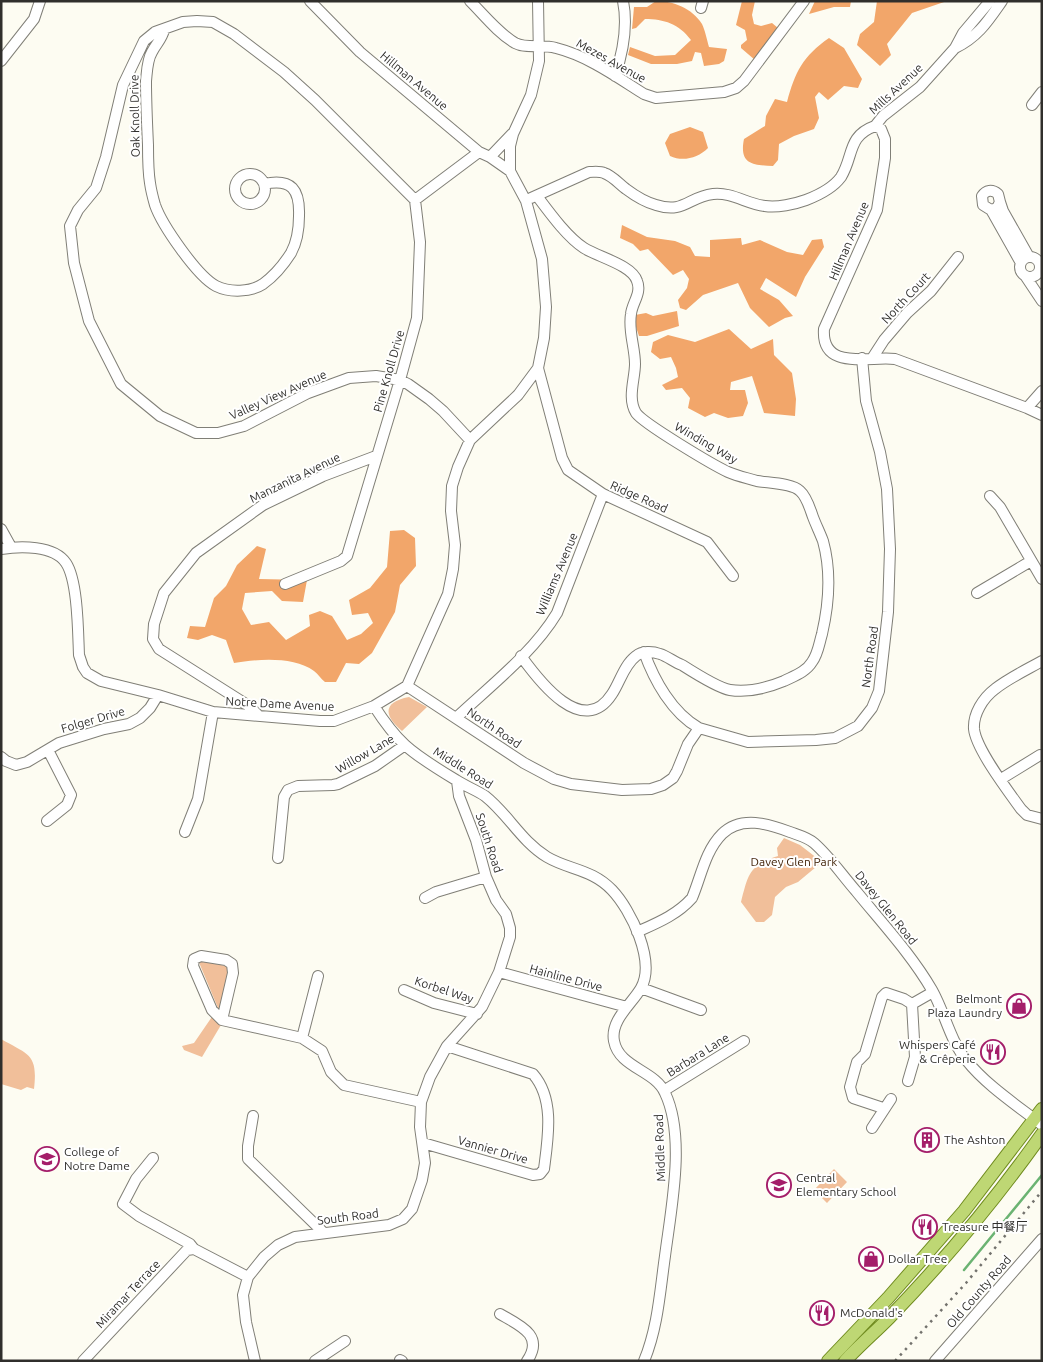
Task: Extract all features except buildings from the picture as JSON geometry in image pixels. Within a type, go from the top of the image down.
[{"type":"main road","points":[[828,1361],[888,1298],[959,1217],[1039,1118]]},
{"type":"main road","points":[[845,1361],[892,1315],[943,1259],[1042,1134]]},
{"type":"street","points":[[1,61],[31,23],[38,10],[40,1]]},
{"type":"street","name":"Hillman Avenue","points":[[310,1],[360,52],[479,152],[510,171]]},
{"type":"street","name":"Mezes Avenue","points":[[470,1],[505,36],[517,44],[526,47],[539,45],[556,47],[580,56],[649,96],[656,98],[730,90],[741,85],[804,1]]},
{"type":"street","points":[[407,686],[448,594],[455,545],[451,511],[452,486],[470,440],[525,387],[538,368],[544,338],[546,308],[544,276],[536,235],[526,201],[510,171],[510,146],[513,134],[537,74],[539,45],[538,1]]},
{"type":"street","points":[[615,76],[620,60],[625,24],[623,1]]},
{"type":"street","points":[[955,48],[963,33],[990,1]]},
{"type":"street","points":[[955,48],[970,41],[988,21],[1002,1]]},
{"type":"street","points":[[164,30],[183,22],[197,20],[212,22],[234,34],[284,72],[315,100],[415,200],[479,152]]},
{"type":"street","name":"Oak Knoll Drive","points":[[164,30],[162,39],[151,52],[146,81],[150,181],[156,206],[164,223],[190,261],[208,281],[217,287],[238,290],[256,287],[265,282],[281,266],[291,252],[296,240],[299,224],[300,201],[296,192],[284,183],[264,184]]},
{"type":"street","name":"Valley View Avenue","points":[[164,30],[155,32],[144,41],[122,86],[106,157],[96,188],[78,210],[70,226],[74,263],[89,321],[121,384],[160,416],[196,433],[218,433],[244,426],[308,392],[348,378],[376,376],[400,380],[429,399],[470,440]]},
{"type":"street","name":"Mills Avenue","points":[[875,126],[883,116],[920,87],[955,48]]},
{"type":"street","points":[[1032,105],[1042,92]]},
{"type":"street","points":[[526,201],[582,175],[598,171],[604,172],[634,195],[654,204],[670,208],[681,207],[700,196],[715,194],[728,194],[765,206],[777,206],[806,200],[828,189],[840,178],[852,146],[858,136],[866,129],[875,126]]},
{"type":"street","name":"Hillman Avenue","points":[[862,358],[849,359],[830,353],[824,336],[828,319],[877,210],[885,168],[886,150],[882,130],[875,126]]},
{"type":"street","points":[[490,157],[513,134]]},
{"type":"street","points":[[1026,277],[1040,276],[1038,262],[1025,260],[991,210],[982,205],[981,199],[984,193],[990,191],[995,192],[999,196],[1003,211],[1025,260],[1021,272],[1042,301]]},
{"type":"street","name":"Winding Way","points":[[537,196],[581,246],[631,271],[637,278],[638,295],[631,311],[630,324],[635,366],[632,394],[636,413],[670,437],[729,472],[758,481],[793,487],[800,491],[807,501],[823,541],[827,566],[828,596],[825,621],[816,656],[811,665],[797,675],[773,685],[754,690],[729,690],[662,654],[644,652]]},
{"type":"street","name":"Pine Knoll Drive","points":[[285,584],[341,561],[347,556],[417,318],[420,242],[415,200]]},
{"type":"street","points":[[991,210],[997,208],[1000,202]]},
{"type":"street","name":"North Court","points":[[874,358],[884,340],[906,313],[932,291],[958,258]]},
{"type":"street","points":[[862,358],[895,359],[1042,415]]},
{"type":"street","name":"North Road","points":[[407,686],[524,763],[554,779],[571,784],[622,790],[651,789],[668,782],[677,771],[688,744],[699,728],[748,742],[835,738],[858,726],[872,708],[879,692],[888,612],[890,549],[887,489],[880,452],[866,401],[862,358]]},
{"type":"street","name":"Ridge Road","points":[[538,368],[562,458],[568,470],[603,494],[708,542],[733,576]]},
{"type":"street","points":[[525,387],[543,391]]},
{"type":"street","points":[[1027,408],[1042,391]]},
{"type":"street","name":"Manzanita Avenue","points":[[258,715],[249,706],[159,649],[152,639],[154,624],[164,593],[196,553],[263,504],[323,476],[376,456]]},
{"type":"street","name":"Williams Avenue","points":[[456,718],[548,628],[557,613],[603,494]]},
{"type":"street","points":[[990,496],[1000,507],[1042,580]]},
{"type":"street","points":[[1,529],[6,548]]},
{"type":"street","name":"Notre Dame Avenue","points":[[6,548],[43,550],[55,553],[66,563],[72,577],[79,655],[87,674],[101,681],[158,695],[213,712],[320,721],[334,721],[374,706],[407,686]]},
{"type":"street","points":[[977,593],[1031,561]]},
{"type":"street","points":[[521,656],[551,694],[568,704],[587,710],[594,710],[605,703],[612,694],[630,662],[637,655],[644,652],[653,674],[674,706],[686,721],[699,728]]},
{"type":"street","points":[[1042,661],[994,689],[984,699],[978,710],[974,728],[977,742],[1021,809],[1027,815],[1042,819]]},
{"type":"street","name":"Folger Drive","points":[[1,757],[16,765],[26,762],[58,743],[129,724],[140,718],[150,708],[158,695]]},
{"type":"street","name":"Middle Road","points":[[374,706],[385,723],[405,745],[457,781],[484,795],[499,808],[532,846],[549,858],[589,873],[602,881],[621,901],[637,932],[646,956],[646,976],[641,988],[615,1025],[614,1043],[618,1052],[626,1060],[657,1082],[664,1090],[673,1117],[676,1174],[656,1325],[644,1361]]},
{"type":"street","points":[[184,832],[198,799],[213,712]]},
{"type":"street","name":"Willow Lane","points":[[278,858],[284,797],[288,790],[298,786],[338,784],[375,766],[405,745]]},
{"type":"street","points":[[47,821],[67,805],[71,795],[48,750]]},
{"type":"street","points":[[1000,779],[1040,755]]},
{"type":"street","name":"South Road","points":[[256,1361],[244,1309],[243,1295],[248,1277],[264,1257],[278,1245],[294,1237],[389,1225],[403,1219],[412,1209],[422,1180],[425,1163],[420,1126],[421,1102],[430,1077],[447,1046],[482,1007],[499,972],[510,937],[510,928],[506,914],[496,900],[486,877],[476,840],[459,796],[457,781]]},
{"type":"street","name":"Davey Glen Road","points":[[637,932],[668,918],[686,905],[692,898],[713,845],[724,832],[740,824],[759,822],[802,836],[814,843],[832,860],[897,940],[933,992],[957,1046],[967,1062],[998,1091],[1039,1118]]},
{"type":"street","points":[[425,898],[436,892],[486,877]]},
{"type":"street","points":[[222,1020],[233,973],[232,964],[226,960],[202,956],[194,959],[192,966],[212,1010],[222,1020],[302,1038],[322,1051],[331,1072],[344,1085],[421,1102]]},
{"type":"street","name":"Hainline Drive","points":[[499,972],[627,1007]]},
{"type":"street","points":[[302,1038],[318,976]]},
{"type":"street","points":[[641,988],[701,1010]]},
{"type":"street","name":"Korbel Way","points":[[404,990],[434,1003],[476,1014]]},
{"type":"street","points":[[912,1004],[933,992]]},
{"type":"street","points":[[883,1108],[853,1098],[850,1087],[857,1062],[865,1054],[882,997],[886,994],[896,996],[912,1004]]},
{"type":"street","points":[[908,1081],[915,1057],[912,1004]]},
{"type":"street","name":"Barbara Lane","points":[[664,1090],[744,1041]]},
{"type":"street","name":"Vannier Drive","points":[[423,1143],[533,1175],[540,1174],[544,1169],[550,1127],[544,1093],[539,1081],[533,1074],[447,1046]]},
{"type":"street","points":[[872,1128],[883,1108],[891,1099]]},
{"type":"street","points":[[253,1116],[248,1146],[248,1159],[324,1233]]},
{"type":"street","points":[[153,1158],[136,1179],[123,1204],[139,1216],[190,1244],[194,1249],[248,1277]]},
{"type":"street","name":"Old County Road","points":[[935,1361],[1042,1238]]},
{"type":"street","name":"Miramar Terrace","points":[[83,1361],[179,1257],[187,1250],[194,1249]]},
{"type":"street","points":[[500,1314],[528,1332],[533,1341],[532,1351],[527,1361]]},
{"type":"street","points":[[315,1361],[345,1341]]},
{"type":"green space","points":[[409,697],[427,707],[402,731],[391,720],[389,710],[394,702]]},
{"type":"green space","name":"Davey Glen Park","points":[[784,838],[800,845],[822,862],[798,882],[786,887],[775,897],[772,915],[764,922],[756,922],[741,902],[748,878],[755,867],[768,859],[778,856],[777,848]]},
{"type":"green space","points":[[198,960],[230,967],[221,1025],[202,1057],[184,1050],[182,1046],[194,1043],[218,1008]]},
{"type":"green space","points":[[1,1039],[25,1053],[33,1062],[34,1089],[27,1087],[21,1090],[1,1084]]},
{"type":"green space","points":[[834,1169],[847,1182],[827,1203],[814,1190]]},
{"type":"shaded area","points":[[656,1],[682,6],[698,18],[702,24],[709,47],[727,49],[724,61],[719,64],[704,66],[701,53],[695,52],[692,61],[677,64],[651,64],[628,55],[630,47],[655,56],[675,55],[691,40],[676,26],[659,20],[645,19],[636,28],[632,29],[634,7],[647,7]]},
{"type":"shaded area","points":[[742,1],[755,1],[752,15],[754,24],[761,26],[772,23],[778,28],[755,60],[741,48],[741,45],[747,40],[745,30],[736,25]]},
{"type":"shaded area","points":[[815,1],[851,1],[850,7],[834,7],[809,14]]},
{"type":"shaded area","points":[[877,1],[947,1],[912,13],[887,44],[891,55],[880,66],[857,45],[860,34],[874,22]]},
{"type":"shaded area","points":[[829,38],[844,48],[862,79],[858,88],[844,86],[828,100],[819,92],[815,97],[819,118],[814,129],[779,144],[778,160],[773,166],[749,162],[743,154],[744,139],[765,126],[766,116],[775,99],[787,102],[801,65],[813,51]]},
{"type":"shaded area","points":[[690,127],[703,132],[708,148],[690,158],[680,159],[670,156],[665,143],[670,134]]},
{"type":"shaded area","points":[[622,225],[647,237],[675,241],[690,247],[695,256],[710,257],[710,240],[741,238],[742,245],[760,240],[787,252],[803,255],[812,240],[822,239],[824,247],[805,277],[796,297],[766,278],[760,289],[779,300],[793,316],[785,318],[769,327],[750,308],[738,283],[703,295],[686,310],[680,308],[678,300],[687,288],[689,279],[683,270],[673,275],[648,249],[640,251],[633,244],[620,238]]},
{"type":"shaded area","points":[[677,311],[679,326],[647,336],[639,336],[635,315],[646,313],[653,316]]},
{"type":"shaded area","points":[[729,329],[751,349],[773,339],[774,355],[792,373],[796,399],[795,416],[764,413],[752,376],[731,382],[730,390],[745,390],[748,403],[743,416],[728,418],[714,413],[705,417],[688,408],[690,398],[682,388],[666,390],[662,385],[678,377],[671,357],[660,359],[651,352],[653,342],[668,335],[695,342]]},
{"type":"shaded area","points":[[404,530],[415,538],[416,566],[400,585],[395,612],[372,653],[359,664],[346,663],[336,682],[325,682],[306,666],[286,661],[253,660],[234,663],[226,640],[212,635],[198,640],[187,638],[190,626],[205,627],[214,598],[226,586],[237,565],[257,546],[266,549],[259,579],[307,580],[303,602],[282,601],[272,591],[245,593],[242,609],[251,625],[269,622],[286,640],[310,626],[309,615],[320,611],[332,616],[347,640],[361,634],[373,623],[368,613],[352,615],[349,600],[370,588],[387,567],[390,531]]},
{"type":"waterway","points":[[964,1270],[1042,1175]]},
{"type":"railway","points":[[895,1361],[966,1283],[1042,1191]]},
{"type":"place","name":"Belmont Plaza Laundry","points":[[1019,1006]]},
{"type":"place","name":"Whispers Café & Crêperie","points":[[993,1052]]},
{"type":"place","name":"The Ashton","points":[[927,1140]]},
{"type":"place","name":"College of Notre Dame","points":[[47,1159]]},
{"type":"place","name":"Central Elementary School","points":[[779,1185]]},
{"type":"place","name":"Treasure 中餐厅","points":[[925,1227]]},
{"type":"place","name":"Dollar Tree","points":[[871,1259]]},
{"type":"place","name":"McDonald's","points":[[822,1313]]}]
